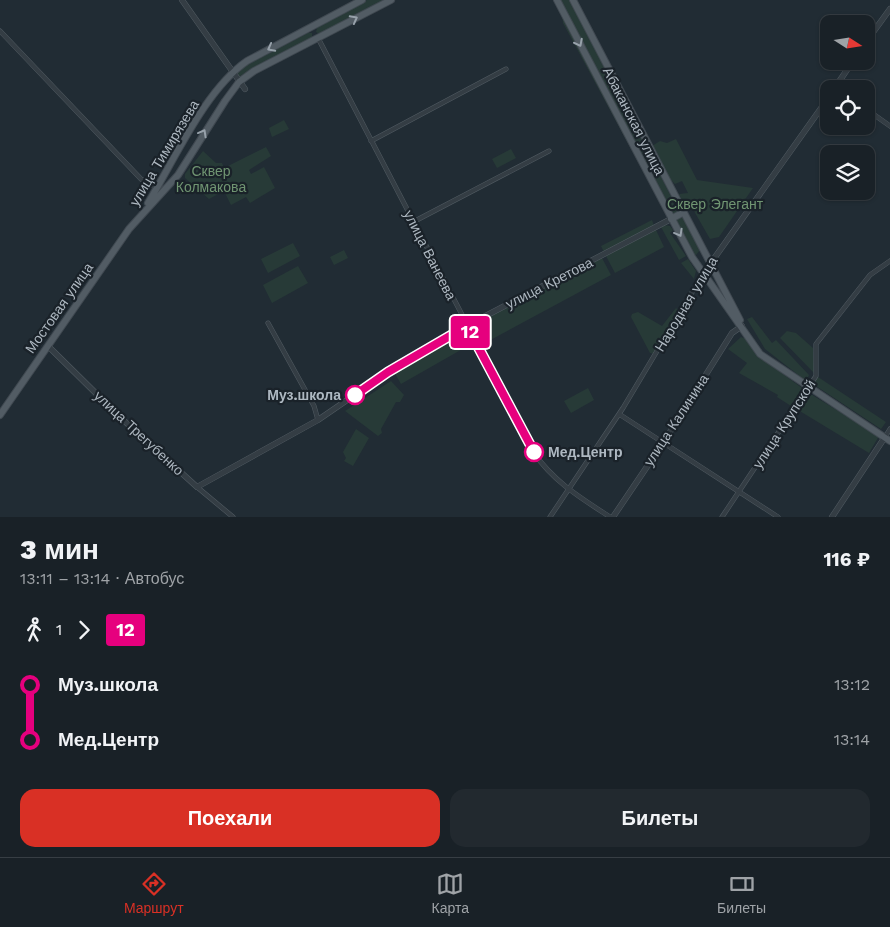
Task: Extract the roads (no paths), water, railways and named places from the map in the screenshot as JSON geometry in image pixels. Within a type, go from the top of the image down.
[{"type":"main road","name":"улица Тимирязева","points":[[139,217],[198,119],[232,72],[247,61],[362,0]]},
{"type":"main road","name":"улица Тимирязева","points":[[139,217],[178,175],[207,127],[240,82],[254,71],[391,0]]},
{"type":"main road","name":"Абаканская улица","points":[[556,0],[692,257],[760,354],[887,439]]},
{"type":"main road","name":"Абаканская улица","points":[[573,0],[739,315],[742,326]]},
{"type":"main road","points":[[311,27],[318,38]]},
{"type":"main road","points":[[179,151],[182,158],[189,158]]},
{"type":"main road","points":[[671,218],[684,212]]},
{"type":"main road","name":"Мостовая улица","points":[[0,415],[139,217]]},
{"type":"main road","points":[[692,257],[701,257],[703,249]]},
{"type":"street","points":[[182,0],[245,89]]},
{"type":"street","points":[[875,30],[890,9]]},
{"type":"street","points":[[0,31],[141,180],[158,188]]},
{"type":"street","name":"улица Ванеева","points":[[318,38],[370,142],[534,452],[545,468],[568,490],[611,517]]},
{"type":"street","points":[[370,142],[506,70]]},
{"type":"street","name":"Народная улица","points":[[550,517],[619,414],[710,262],[820,109]]},
{"type":"street","points":[[875,115],[890,126]]},
{"type":"street","points":[[413,222],[549,151]]},
{"type":"street","name":"улица Кретова","points":[[197,488],[318,420],[388,372],[467,326],[671,218]]},
{"type":"street","name":"улица Крупской","points":[[722,517],[816,376],[816,344],[870,275],[889,263]]},
{"type":"street","points":[[268,323],[314,406],[318,420]]},
{"type":"street","name":"улица Калинина","points":[[611,517],[663,443],[732,333],[742,326]]},
{"type":"street","name":"улица Трегубенко","points":[[48,346],[121,418],[197,488],[233,517]]},
{"type":"street","points":[[619,414],[778,517]]},
{"type":"street","points":[[832,517],[887,439],[890,429]]},
{"type":"place","name":"Муз.школа","points":[[355,395]]},
{"type":"place","name":"Мед.Центр","points":[[534,452]]},
{"type":"park label","name":"Сквер Колмакова","points":[[211,180]]},
{"type":"park label","name":"Сквер Элегант","points":[[715,204]]}]
